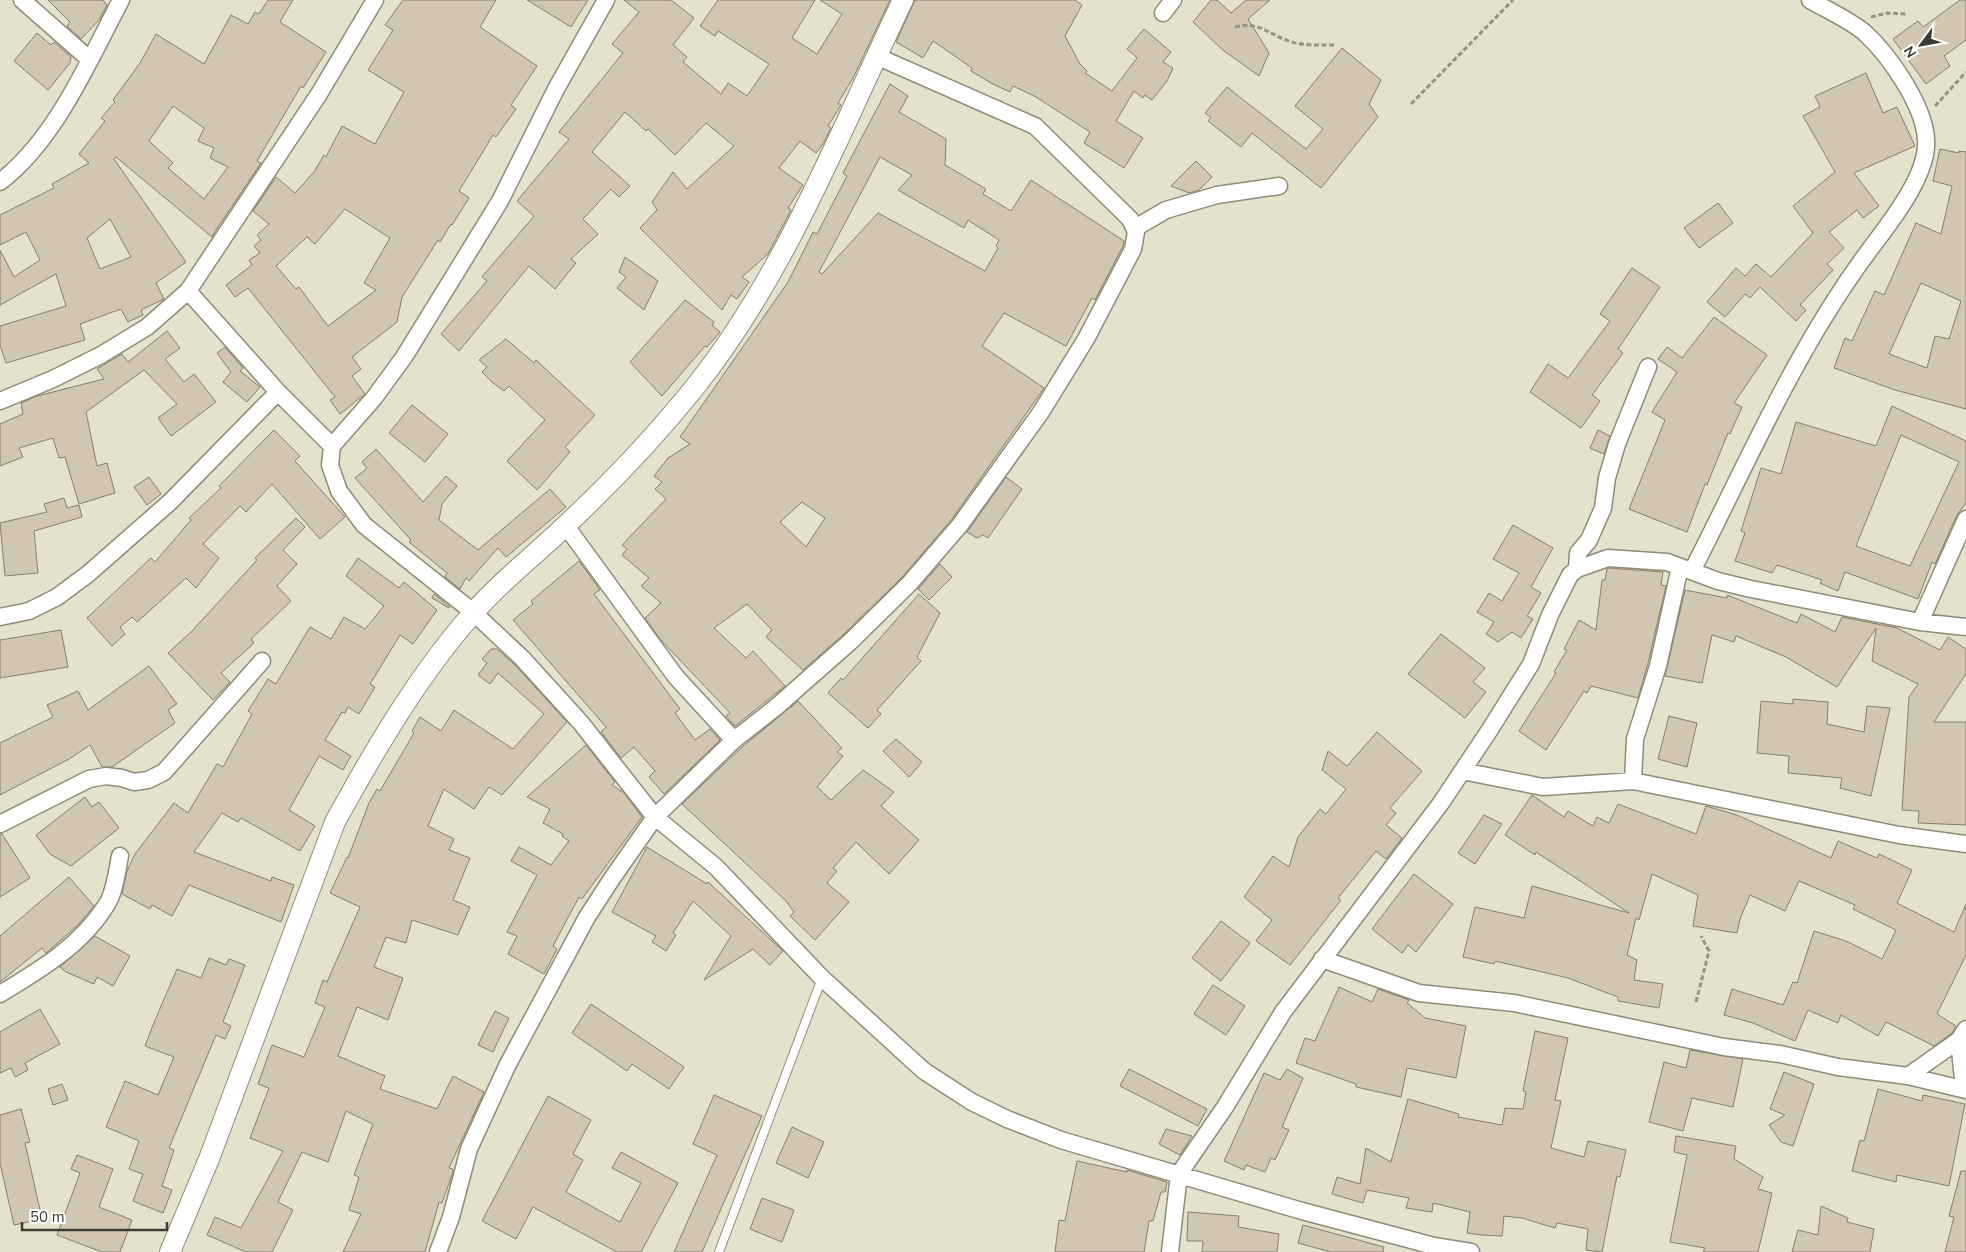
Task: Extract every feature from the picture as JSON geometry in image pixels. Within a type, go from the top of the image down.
[{"type":"street","points":[[22,0],[89,59]]},
{"type":"street","points":[[0,182],[22,164],[53,123],[121,0]]},
{"type":"street","points":[[0,401],[52,379],[101,354],[147,327],[188,291],[314,102],[375,0]]},
{"type":"street","points":[[606,0],[556,89],[500,201],[404,358],[374,398],[332,446],[330,465],[338,491],[351,510],[364,525],[473,612],[522,658],[581,723],[655,817],[716,867],[822,978],[924,1071],[972,1102],[1007,1119],[1061,1140],[1312,1214],[1434,1246],[1472,1252]]},
{"type":"street","points":[[170,1252],[213,1150],[335,822],[392,725],[424,677],[473,612],[501,583],[566,526],[635,456],[675,411],[722,351],[764,286],[826,165],[904,0]]},
{"type":"street","points":[[1163,14],[1173,0]]},
{"type":"street","points":[[1633,781],[1635,739],[1686,569],[1841,287],[1889,224],[1919,175],[1927,140],[1922,119],[1898,70],[1864,32],[1810,0]]},
{"type":"street","points":[[438,1252],[451,1217],[469,1149],[507,1066],[587,917],[655,817],[734,740],[775,708],[851,641],[910,583],[960,525],[1041,412],[1086,339],[1133,248],[1136,228],[1130,219],[1035,126],[876,56]]},
{"type":"street","points":[[1136,228],[1166,210],[1217,195],[1279,186]]},
{"type":"street","points":[[188,291],[278,392],[332,446]]},
{"type":"street","points":[[1577,569],[1578,553],[1589,540],[1603,508],[1607,478],[1617,444],[1648,367]]},
{"type":"street","points":[[0,617],[29,611],[57,597],[88,574],[170,502],[278,392]]},
{"type":"street","points":[[1920,622],[1966,518]]},
{"type":"street","points":[[566,526],[620,603],[676,676],[734,740]]},
{"type":"street","points":[[1170,1252],[1179,1174],[1225,1107],[1283,1012],[1462,771],[1531,664],[1550,616],[1570,575],[1577,569],[1608,558],[1667,562],[1751,589],[1920,622],[1966,626]]},
{"type":"street","points":[[0,824],[90,779],[106,776],[134,782],[148,780],[164,772],[262,661]]},
{"type":"street","points":[[1462,771],[1543,787],[1633,781],[1900,835],[1966,844]]},
{"type":"street","points":[[0,994],[49,964],[83,936],[108,903],[120,856]]},
{"type":"street","points":[[1322,959],[1419,993],[1514,1003],[1724,1047],[1780,1054],[1838,1067],[1908,1076],[1965,1089],[1962,1034]]},
{"type":"street","points":[[1908,1076],[1962,1034]]},
{"type":"lane","points":[[719,1252],[822,978]]},
{"type":"path","points":[[1411,104],[1513,0]]},
{"type":"path","points":[[1847,22],[1887,13],[1908,14]]},
{"type":"path","points":[[1235,27],[1247,24],[1266,29],[1290,42],[1336,45]]},
{"type":"path","points":[[1922,119],[1966,72]]},
{"type":"path","points":[[1696,1002],[1709,951],[1701,936]]},
{"type":"building","points":[[48,0],[103,0],[107,5],[99,20],[81,39],[67,26],[70,22]]},
{"type":"building","points":[[268,0],[293,0],[280,22],[326,52],[303,88],[301,86],[257,161],[261,163],[212,237],[116,157],[114,159],[186,262],[156,283],[164,299],[141,310],[143,315],[128,322],[121,309],[80,324],[85,340],[6,363],[0,345],[0,326],[66,306],[56,274],[0,305],[0,250],[14,277],[40,260],[26,232],[0,245],[0,215],[54,188],[52,184],[89,163],[79,154],[105,121],[101,118],[115,102],[113,100],[140,63],[156,34],[204,64],[231,15],[248,24],[255,12],[259,14]],"holes":[[[173,106],[204,128],[198,141],[214,148],[210,158],[228,167],[204,199],[168,168],[173,163],[149,141]],[[110,219],[131,257],[100,269],[87,238]]]},
{"type":"building","points":[[403,0],[496,0],[480,27],[537,66],[511,105],[516,109],[496,137],[493,135],[459,191],[469,198],[440,242],[438,240],[402,297],[397,322],[352,357],[361,369],[352,376],[365,394],[340,414],[330,400],[335,397],[248,288],[235,297],[226,285],[252,265],[249,260],[260,253],[254,246],[261,240],[257,235],[269,224],[253,211],[276,177],[295,193],[314,172],[324,155],[326,157],[342,126],[375,144],[404,92],[368,70],[393,30],[385,25]],"holes":[[[345,209],[390,238],[364,283],[376,290],[328,326],[299,287],[296,289],[276,266],[307,237],[315,244]]]},
{"type":"building","points":[[527,0],[588,0],[571,27]]},
{"type":"building","points":[[624,0],[671,0],[694,18],[673,45],[687,57],[683,62],[721,94],[728,83],[747,96],[769,64],[718,31],[715,36],[700,26],[718,0],[815,0],[792,38],[817,54],[842,14],[820,0],[890,0],[853,78],[838,103],[841,105],[828,126],[831,128],[823,144],[816,153],[800,141],[779,168],[803,185],[788,208],[791,210],[768,254],[742,277],[749,282],[737,299],[731,295],[722,310],[640,228],[657,210],[652,202],[673,172],[687,189],[734,146],[706,123],[675,155],[648,129],[646,131],[625,112],[592,152],[630,186],[619,197],[611,189],[583,219],[598,234],[571,259],[576,263],[555,289],[529,266],[459,351],[441,334],[487,281],[482,277],[534,216],[517,201],[569,139],[559,132],[623,53],[612,44],[639,12]]},
{"type":"building","points":[[915,0],[1075,0],[1082,5],[1065,36],[1080,64],[1087,71],[1085,73],[1112,91],[1137,58],[1127,49],[1144,29],[1171,52],[1163,62],[1173,68],[1167,81],[1152,100],[1145,95],[1143,98],[1134,91],[1116,121],[1143,138],[1124,168],[1084,143],[1090,132],[1036,97],[1013,86],[1010,92],[991,83],[971,71],[972,68],[933,41],[923,58],[896,42]]},
{"type":"building","points":[[1211,0],[1217,0],[1231,13],[1246,0],[1270,0],[1248,19],[1269,53],[1259,76],[1224,51],[1193,22]]},
{"type":"building","points":[[1960,0],[1966,0],[1966,40],[1944,56],[1950,66],[1926,84],[1893,39],[1918,21],[1923,27]]},
{"type":"building","points":[[37,33],[51,45],[54,42],[71,57],[70,63],[48,90],[14,61]]},
{"type":"building","points":[[1342,48],[1381,80],[1369,104],[1378,117],[1321,188],[1252,133],[1241,147],[1208,121],[1211,117],[1205,113],[1227,87],[1306,149],[1323,129],[1295,106]]},
{"type":"building","points":[[1866,73],[1883,113],[1897,107],[1915,146],[1854,173],[1879,206],[1863,218],[1857,210],[1829,232],[1844,248],[1827,264],[1833,270],[1800,305],[1806,310],[1796,321],[1760,287],[1750,298],[1745,294],[1725,317],[1707,302],[1736,268],[1745,276],[1756,264],[1771,277],[1813,233],[1793,206],[1835,172],[1803,116],[1820,107],[1815,96]]},
{"type":"building","points":[[890,84],[908,96],[899,112],[946,139],[945,165],[986,189],[983,194],[1011,211],[1031,180],[1124,241],[1095,300],[1092,298],[1066,346],[1004,313],[982,346],[1044,388],[952,519],[903,576],[844,634],[803,670],[766,637],[772,630],[747,604],[714,628],[746,658],[753,651],[785,686],[735,726],[726,716],[730,713],[660,639],[645,618],[661,603],[641,586],[649,578],[622,555],[627,549],[622,545],[666,499],[655,489],[662,482],[654,476],[668,458],[690,444],[680,437],[788,282],[813,232],[817,234],[847,176],[843,173]],"holes":[[[880,157],[912,175],[898,190],[964,228],[968,220],[999,240],[996,246],[998,248],[985,271],[878,213],[822,274],[819,272]],[[802,502],[825,518],[806,547],[780,522]]]},
{"type":"building","points":[[1940,149],[1959,153],[1959,151],[1966,152],[1966,409],[1895,390],[1834,368],[1845,338],[1852,341],[1875,291],[1884,295],[1916,223],[1941,234],[1952,186],[1933,181]],"holes":[[[1921,283],[1961,301],[1949,339],[1935,336],[1927,368],[1889,354]]]},
{"type":"building","points":[[1196,161],[1212,177],[1199,190],[1189,193],[1171,186]]},
{"type":"building","points":[[1718,203],[1733,223],[1699,248],[1684,228]]},
{"type":"building","points":[[625,257],[658,281],[644,310],[617,288],[626,277],[619,272]]},
{"type":"building","points":[[1632,268],[1660,287],[1618,349],[1623,353],[1592,395],[1600,401],[1581,428],[1530,392],[1548,364],[1568,378],[1610,321],[1600,314]]},
{"type":"building","points":[[685,300],[714,322],[712,325],[720,332],[707,347],[705,346],[662,396],[630,362]]},
{"type":"building","points":[[1714,317],[1767,355],[1734,403],[1742,407],[1730,434],[1728,433],[1707,485],[1705,484],[1687,532],[1629,509],[1665,420],[1652,412],[1677,372],[1658,359],[1667,347],[1682,358]]},
{"type":"building","points":[[167,331],[180,348],[165,359],[184,382],[194,374],[216,402],[171,436],[158,418],[177,404],[144,370],[86,412],[97,466],[107,463],[115,493],[79,504],[65,457],[59,458],[53,438],[19,448],[23,457],[0,466],[0,424],[23,414],[21,403],[37,396],[104,379],[97,369],[122,354],[128,362]]},
{"type":"building","points":[[506,339],[534,363],[536,360],[595,415],[565,447],[570,452],[537,490],[507,461],[545,420],[509,386],[504,391],[492,382],[482,372],[487,367],[479,360]]},
{"type":"building","points":[[225,347],[243,368],[240,371],[260,387],[247,402],[223,382],[231,372],[217,353]]},
{"type":"building","points":[[412,405],[448,434],[425,462],[389,433]]},
{"type":"building","points":[[1892,406],[1966,441],[1966,503],[1957,515],[1935,564],[1932,562],[1918,599],[1845,572],[1838,591],[1820,583],[1822,580],[1777,565],[1772,573],[1735,561],[1745,533],[1741,531],[1761,468],[1781,474],[1796,422],[1876,446]],"holes":[[[1901,435],[1959,462],[1910,566],[1856,546]]]},
{"type":"building","points":[[274,430],[300,456],[295,461],[345,517],[320,539],[272,484],[246,512],[240,506],[203,544],[219,558],[196,588],[186,578],[137,622],[132,617],[120,627],[125,634],[112,646],[87,618],[151,558],[155,562],[191,520],[189,518],[221,488],[219,486]]},
{"type":"building","points":[[1598,430],[1610,436],[1604,454],[1590,448]]},
{"type":"building","points":[[376,449],[423,502],[446,476],[457,486],[442,504],[439,520],[478,550],[550,489],[566,507],[506,557],[498,548],[469,581],[466,578],[460,589],[445,577],[447,573],[409,542],[411,540],[355,478],[367,468],[362,462]]},
{"type":"building","points":[[149,477],[161,494],[147,505],[134,487]]},
{"type":"building","points":[[1006,477],[1022,489],[988,538],[983,535],[977,538],[967,532]]},
{"type":"building","points":[[64,498],[67,508],[79,505],[82,517],[34,531],[38,573],[5,576],[0,523],[47,512],[44,504]]},
{"type":"building","points":[[296,518],[305,527],[283,550],[297,564],[277,586],[291,601],[251,639],[254,643],[221,673],[230,682],[213,700],[168,653],[192,631],[257,560],[255,558]]},
{"type":"building","points":[[1513,525],[1553,548],[1531,587],[1541,593],[1527,616],[1533,619],[1521,638],[1512,632],[1498,642],[1486,634],[1494,622],[1477,612],[1489,593],[1502,601],[1519,573],[1493,559]]},
{"type":"building","points":[[358,558],[399,588],[404,582],[437,610],[413,644],[400,635],[370,684],[375,687],[359,714],[348,707],[345,713],[342,712],[325,740],[351,756],[343,770],[319,756],[289,810],[315,826],[300,851],[241,818],[238,822],[222,813],[194,852],[271,881],[272,877],[294,885],[281,922],[189,885],[172,916],[152,905],[150,909],[122,894],[127,871],[135,854],[174,803],[188,813],[217,764],[223,767],[252,714],[248,711],[268,679],[276,684],[310,627],[331,639],[344,617],[365,629],[384,606],[346,576]]},
{"type":"building","points":[[579,561],[600,590],[594,594],[680,709],[675,713],[695,740],[710,729],[720,740],[664,794],[649,777],[655,771],[634,747],[621,758],[601,732],[606,727],[513,620],[533,604],[531,601]]},
{"type":"building","points":[[940,564],[952,577],[929,600],[918,589]]},
{"type":"building","points":[[1607,569],[1663,572],[1661,585],[1666,586],[1638,698],[1591,686],[1587,693],[1584,691],[1546,750],[1519,731],[1556,673],[1554,672],[1567,650],[1564,649],[1579,620],[1596,630],[1602,580],[1605,580]]},
{"type":"building","points":[[1685,590],[1727,598],[1727,595],[1797,623],[1801,614],[1835,632],[1842,617],[1897,628],[1940,650],[1948,637],[1966,649],[1966,674],[1934,722],[1966,722],[1966,825],[1918,823],[1919,811],[1902,810],[1909,697],[1918,684],[1872,661],[1876,628],[1837,687],[1786,657],[1736,636],[1734,642],[1712,635],[1702,683],[1665,676]]},
{"type":"building","points":[[434,594],[450,607],[432,598]]},
{"type":"building","points":[[919,594],[940,613],[917,657],[921,661],[877,710],[881,714],[868,728],[828,693],[841,678],[843,680]]},
{"type":"building","points":[[61,630],[68,667],[0,678],[0,640]]},
{"type":"building","points":[[1441,634],[1485,668],[1473,682],[1486,692],[1465,718],[1408,674]]},
{"type":"building","points":[[491,649],[497,649],[515,665],[567,722],[502,795],[489,787],[474,809],[444,789],[428,826],[454,839],[449,850],[470,858],[453,900],[470,907],[458,935],[412,920],[406,943],[386,937],[374,967],[403,978],[388,1020],[357,1007],[338,1056],[385,1076],[380,1089],[437,1109],[453,1076],[484,1092],[449,1168],[453,1169],[453,1172],[442,1203],[439,1202],[425,1252],[343,1252],[361,1214],[349,1210],[359,1177],[354,1175],[373,1124],[346,1111],[328,1162],[302,1152],[278,1202],[293,1210],[272,1252],[246,1252],[207,1235],[215,1217],[241,1228],[283,1151],[250,1138],[269,1088],[258,1084],[272,1045],[304,1057],[325,1007],[315,1003],[323,980],[327,982],[360,907],[330,893],[348,858],[369,803],[377,789],[380,791],[414,733],[412,731],[420,717],[441,731],[454,710],[513,749],[544,714],[498,673],[490,684],[478,675],[487,663],[482,659]]},
{"type":"building","points":[[149,666],[177,704],[168,710],[175,723],[112,767],[102,767],[90,745],[69,759],[0,795],[0,743],[53,717],[47,705],[78,691],[88,710]]},
{"type":"building","points":[[1793,699],[1828,702],[1827,724],[1864,732],[1867,706],[1890,708],[1871,796],[1840,788],[1842,778],[1788,773],[1789,756],[1757,753],[1761,701],[1793,704]]},
{"type":"building","points":[[798,701],[842,748],[837,752],[843,756],[817,787],[831,800],[863,770],[894,792],[881,806],[919,840],[889,874],[856,842],[833,868],[837,871],[827,883],[849,902],[815,940],[790,916],[794,912],[786,901],[682,804],[741,748]]},
{"type":"building","points":[[1669,716],[1697,723],[1687,767],[1658,759]]},
{"type":"building","points":[[1377,732],[1422,771],[1390,808],[1396,813],[1386,825],[1402,838],[1386,859],[1376,851],[1338,898],[1341,900],[1290,965],[1256,941],[1272,920],[1244,897],[1273,856],[1289,867],[1298,837],[1320,809],[1326,814],[1346,789],[1322,770],[1328,751],[1347,766]]},
{"type":"building","points":[[896,739],[922,762],[909,777],[883,751]]},
{"type":"building","points":[[586,745],[615,782],[612,785],[624,793],[642,817],[582,899],[579,897],[553,946],[557,949],[544,974],[508,954],[517,936],[507,932],[537,875],[511,861],[519,847],[551,865],[569,841],[562,836],[563,834],[543,823],[550,809],[527,797]]},
{"type":"building","points":[[1532,795],[1564,817],[1568,811],[1593,826],[1597,817],[1609,823],[1618,804],[1696,834],[1706,806],[1737,815],[1831,858],[1838,841],[1877,858],[1879,854],[1912,870],[1897,903],[1954,932],[1966,904],[1966,955],[1937,1014],[1956,1026],[1952,1033],[1934,1046],[1886,1022],[1878,1036],[1841,1015],[1838,1023],[1808,1010],[1795,1041],[1753,1023],[1724,1015],[1732,989],[1783,1005],[1793,982],[1797,983],[1814,931],[1846,941],[1882,959],[1896,930],[1853,909],[1855,905],[1799,881],[1785,911],[1750,895],[1740,919],[1737,933],[1693,926],[1698,895],[1652,874],[1639,920],[1636,918],[1627,955],[1637,960],[1634,980],[1663,984],[1659,1008],[1618,1001],[1618,997],[1568,978],[1495,961],[1494,964],[1463,957],[1475,907],[1524,918],[1532,886],[1629,913],[1536,852],[1535,855],[1505,835]]},
{"type":"building","points":[[85,797],[92,807],[99,802],[119,828],[71,866],[50,854],[36,835]]},
{"type":"building","points":[[1484,815],[1502,824],[1475,864],[1458,853]]},
{"type":"building","points":[[0,834],[2,834],[30,878],[0,897]]},
{"type":"building","points":[[647,847],[707,884],[708,882],[783,951],[770,965],[753,949],[704,980],[731,936],[693,901],[673,933],[676,935],[666,951],[652,942],[656,936],[612,912]]},
{"type":"building","points":[[1414,874],[1453,904],[1416,952],[1408,945],[1402,953],[1372,929]]},
{"type":"building","points":[[69,877],[94,906],[78,925],[46,953],[42,948],[0,982],[0,936]]},
{"type":"building","points":[[1221,921],[1250,943],[1221,981],[1192,958]]},
{"type":"building","points":[[95,936],[130,956],[113,986],[97,977],[94,984],[66,972],[60,967]]},
{"type":"building","points":[[209,958],[226,965],[229,959],[245,965],[223,1022],[231,1026],[225,1039],[216,1035],[169,1148],[174,1150],[162,1186],[172,1190],[163,1213],[133,1201],[143,1174],[129,1169],[139,1141],[106,1127],[125,1081],[158,1095],[174,1057],[145,1046],[177,969],[201,978]]},
{"type":"building","points":[[1213,985],[1245,1006],[1226,1035],[1194,1014]]},
{"type":"building","points":[[1339,987],[1372,1002],[1378,989],[1409,1000],[1407,1003],[1425,1018],[1466,1026],[1456,1078],[1407,1068],[1401,1097],[1356,1087],[1356,1084],[1296,1063],[1305,1038],[1315,1041]]},
{"type":"building","points":[[591,1004],[684,1067],[669,1089],[632,1064],[627,1071],[572,1033]]},
{"type":"building","points":[[40,1009],[60,1044],[25,1063],[28,1070],[15,1077],[11,1068],[0,1073],[0,1032]]},
{"type":"building","points":[[495,1011],[509,1018],[493,1052],[478,1045]]},
{"type":"building","points":[[1535,1031],[1568,1038],[1555,1100],[1561,1101],[1551,1148],[1584,1157],[1588,1141],[1626,1150],[1620,1177],[1617,1176],[1602,1252],[1586,1250],[1588,1229],[1557,1223],[1555,1228],[1522,1218],[1504,1216],[1502,1236],[1467,1233],[1470,1212],[1433,1203],[1432,1212],[1406,1208],[1409,1198],[1367,1190],[1363,1203],[1332,1194],[1337,1177],[1360,1184],[1366,1148],[1391,1162],[1408,1099],[1459,1114],[1458,1117],[1502,1125],[1505,1108],[1523,1109],[1526,1092],[1523,1091]]},
{"type":"building","points":[[1690,1050],[1743,1059],[1733,1107],[1692,1098],[1683,1131],[1649,1122],[1664,1062],[1686,1068]]},
{"type":"building","points":[[1129,1069],[1207,1109],[1198,1126],[1120,1086]]},
{"type":"building","points":[[1287,1069],[1303,1078],[1282,1127],[1289,1130],[1275,1160],[1271,1158],[1265,1172],[1246,1165],[1244,1170],[1224,1161],[1264,1073],[1280,1080]]},
{"type":"building","points":[[1784,1072],[1814,1084],[1793,1146],[1781,1142],[1769,1125],[1785,1115],[1770,1109]]},
{"type":"building","points":[[62,1084],[68,1100],[53,1105],[48,1089]]},
{"type":"building","points":[[1878,1089],[1922,1101],[1923,1095],[1965,1104],[1949,1186],[1897,1175],[1896,1182],[1852,1171],[1860,1140],[1864,1141]]},
{"type":"building","points":[[714,1095],[762,1116],[702,1252],[674,1252],[717,1155],[693,1144]]},
{"type":"building","points":[[548,1096],[591,1120],[573,1154],[583,1160],[566,1192],[620,1222],[641,1183],[612,1168],[621,1152],[678,1183],[641,1252],[617,1252],[533,1207],[516,1239],[482,1221]]},
{"type":"building","points":[[21,1109],[30,1142],[25,1143],[42,1219],[14,1225],[0,1163],[0,1115]]},
{"type":"building","points":[[792,1127],[824,1142],[808,1178],[776,1163]]},
{"type":"building","points":[[1166,1129],[1192,1136],[1180,1155],[1159,1144]]},
{"type":"building","points":[[1676,1136],[1736,1146],[1734,1159],[1763,1177],[1758,1189],[1772,1193],[1758,1252],[1703,1252],[1705,1248],[1670,1242],[1687,1155],[1674,1152]]},
{"type":"building","points":[[77,1155],[113,1169],[99,1207],[132,1220],[120,1252],[102,1252],[57,1235],[80,1173],[71,1169]]},
{"type":"building","points":[[1077,1161],[1127,1172],[1127,1170],[1167,1182],[1165,1192],[1161,1192],[1153,1221],[1149,1221],[1144,1252],[1055,1252],[1059,1220],[1065,1221]]},
{"type":"building","points":[[1961,1171],[1966,1171],[1966,1252],[1945,1252],[1954,1217],[1949,1216]]},
{"type":"building","points":[[762,1198],[794,1210],[782,1242],[750,1229]]},
{"type":"building","points":[[1821,1206],[1848,1218],[1847,1222],[1874,1229],[1870,1252],[1792,1252],[1798,1230],[1818,1235]]},
{"type":"building","points":[[1188,1212],[1239,1216],[1238,1227],[1279,1234],[1277,1252],[1202,1252],[1203,1241],[1187,1241]]},
{"type":"building","points":[[1303,1225],[1384,1247],[1383,1252],[1331,1252],[1298,1243]]}]
